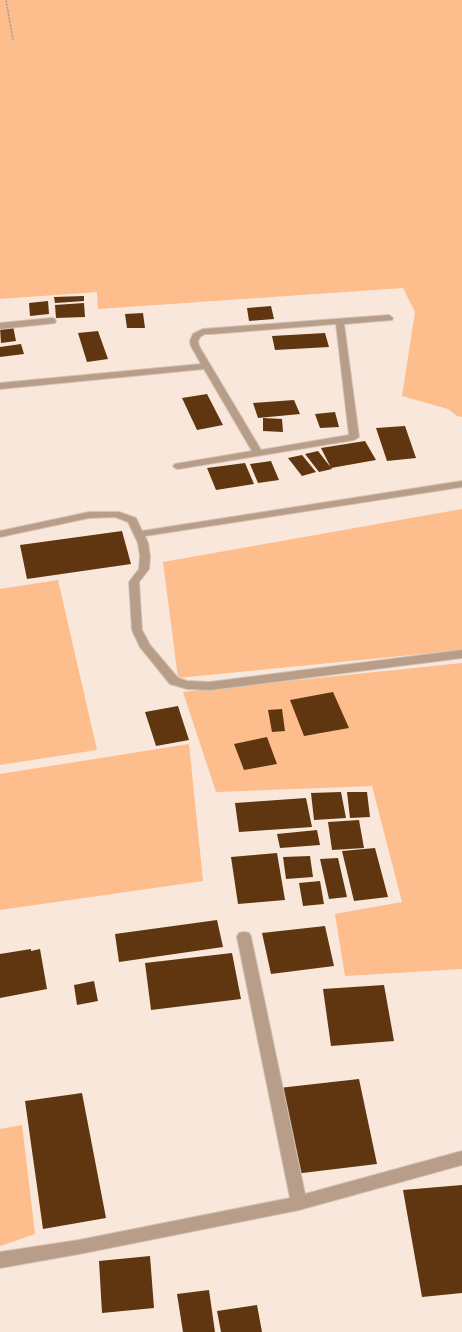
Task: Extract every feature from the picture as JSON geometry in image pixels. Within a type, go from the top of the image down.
[{"type":"street","points":[[258,452],[195,346],[194,341],[196,336],[203,332],[389,318]]},
{"type":"street","points":[[0,326],[52,321]]},
{"type":"street","points":[[178,466],[354,437],[340,322]]},
{"type":"street","points":[[0,386],[207,366]]},
{"type":"street","points":[[140,534],[462,484]]},
{"type":"street","points":[[0,534],[103,514],[116,514],[132,520],[140,534],[145,556],[144,569],[134,582],[138,630],[145,647],[174,681],[187,685],[210,686],[462,654]]},
{"type":"street","points":[[244,937],[299,1203]]},
{"type":"street","points":[[0,1260],[79,1247],[299,1203],[462,1158]]},
{"type":"path","points":[[6,0],[14,40]]},
{"type":"shaded area","points":[[0,0],[462,0],[462,417],[457,416],[448,409],[402,396],[415,312],[403,288],[98,309],[97,292],[0,299]]},
{"type":"shaded area","points":[[462,509],[462,650],[178,678],[163,562]]},
{"type":"shaded area","points":[[58,580],[97,750],[0,765],[0,589]]},
{"type":"shaded area","points":[[462,663],[462,969],[345,976],[335,914],[402,902],[372,786],[216,792],[183,692]]},
{"type":"shaded area","points":[[189,744],[203,881],[0,910],[0,774]]},
{"type":"shaded area","points":[[22,1125],[35,1234],[0,1246],[0,1129]]},
{"type":"building","points":[[84,296],[84,301],[55,303],[54,297]]},
{"type":"building","points":[[48,301],[49,314],[30,316],[29,303]]},
{"type":"building","points":[[84,303],[85,317],[56,318],[55,305]]},
{"type":"building","points":[[271,306],[274,319],[249,321],[247,308]]},
{"type":"building","points":[[143,313],[145,328],[127,328],[125,314]]},
{"type":"building","points":[[13,326],[16,341],[1,343],[0,327]]},
{"type":"building","points":[[98,331],[108,359],[87,362],[78,333]]},
{"type":"building","points":[[325,333],[329,347],[275,350],[272,336]]},
{"type":"building","points":[[21,344],[24,354],[0,357],[0,347]]},
{"type":"building","points":[[207,394],[223,425],[197,430],[182,398]]},
{"type":"building","points":[[294,400],[300,414],[258,418],[253,403]]},
{"type":"building","points":[[335,412],[339,427],[320,428],[315,414]]},
{"type":"building","points":[[263,418],[282,419],[283,432],[263,431]]},
{"type":"building","points":[[405,426],[416,458],[387,461],[376,428]]},
{"type":"building","points":[[365,441],[376,460],[331,468],[321,448]]},
{"type":"building","points":[[318,451],[332,469],[319,472],[305,454]]},
{"type":"building","points":[[302,455],[316,472],[302,476],[288,458]]},
{"type":"building","points":[[271,461],[279,480],[258,483],[250,464]]},
{"type":"building","points":[[245,463],[254,484],[216,490],[207,468]]},
{"type":"building","points":[[122,531],[131,564],[27,579],[20,545]]},
{"type":"building","points":[[333,692],[349,728],[304,736],[290,700]]},
{"type":"building","points":[[178,706],[189,740],[156,746],[145,712]]},
{"type":"building","points":[[282,709],[285,731],[272,732],[268,710]]},
{"type":"building","points":[[267,737],[277,764],[244,770],[234,744]]},
{"type":"building","points":[[341,792],[346,818],[314,820],[311,793]]},
{"type":"building","points":[[347,792],[367,792],[370,817],[350,818]]},
{"type":"building","points":[[306,798],[312,827],[239,832],[235,803]]},
{"type":"building","points":[[359,820],[364,848],[332,850],[328,822]]},
{"type":"building","points":[[317,830],[320,845],[280,848],[277,834]]},
{"type":"building","points":[[375,848],[388,897],[354,901],[342,851]]},
{"type":"building","points":[[277,853],[285,900],[238,904],[231,857]]},
{"type":"building","points":[[310,856],[313,877],[286,879],[283,857]]},
{"type":"building","points":[[338,858],[347,897],[329,899],[320,859]]},
{"type":"building","points":[[320,881],[324,904],[303,906],[299,883]]},
{"type":"building","points":[[217,920],[223,947],[119,962],[115,934]]},
{"type":"building","points":[[325,926],[334,966],[271,974],[262,933]]},
{"type":"building","points":[[31,949],[31,951],[40,949],[47,989],[0,998],[0,954]]},
{"type":"building","points":[[232,953],[241,999],[151,1010],[145,963]]},
{"type":"building","points":[[94,981],[98,1001],[77,1005],[74,985]]},
{"type":"building","points":[[384,985],[394,1041],[331,1046],[323,989]]},
{"type":"building","points":[[359,1079],[377,1164],[294,1174],[279,1088]]},
{"type":"building","points":[[82,1093],[106,1218],[43,1229],[25,1101]]},
{"type":"building","points":[[462,1185],[462,1293],[422,1297],[403,1190]]},
{"type":"building","points":[[150,1256],[154,1308],[102,1313],[99,1261]]},
{"type":"building","points":[[209,1290],[215,1332],[183,1332],[177,1294]]},
{"type":"building","points":[[257,1305],[262,1332],[221,1332],[217,1311]]}]
